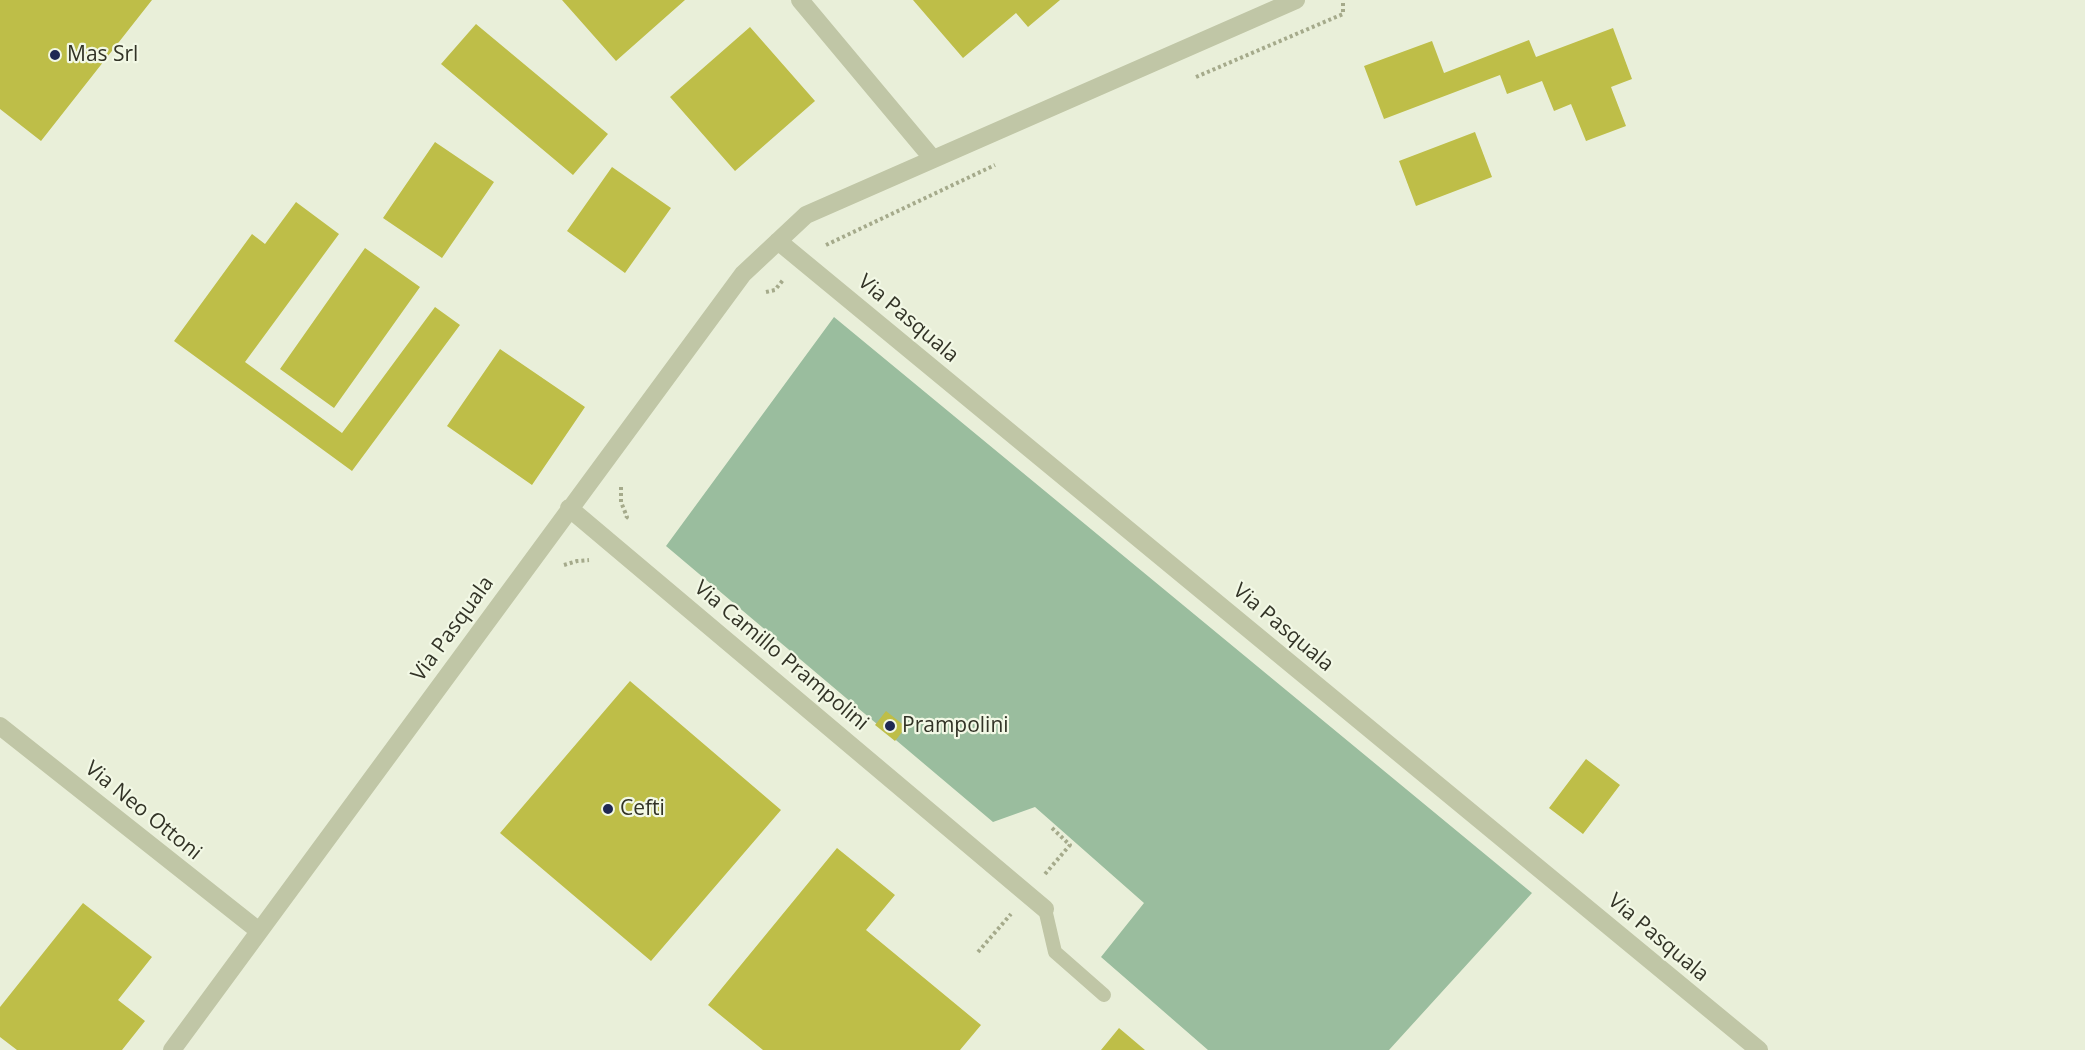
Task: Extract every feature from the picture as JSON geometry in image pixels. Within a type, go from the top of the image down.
[{"type":"street","points":[[800,0],[933,159]]},
{"type":"street","name":"Via Pasquala","points":[[172,1050],[743,274],[778,241],[806,215],[1296,0]]},
{"type":"street","name":"Via Pasquala","points":[[778,241],[1759,1050]]},
{"type":"street","name":"Via Camillo Prampolini","points":[[569,508],[1045,909]]},
{"type":"street","name":"Via Neo Ottoni","points":[[0,726],[259,932]]},
{"type":"lane","points":[[1045,909],[1055,952],[1104,995]]},
{"type":"green space","points":[[834,317],[1532,893],[1389,1050],[1208,1050],[1101,957],[1144,903],[1035,807],[993,822],[666,546]]},
{"type":"building","name":"Mas Srl","points":[[0,0],[152,0],[41,141],[0,109]]},
{"type":"building","points":[[562,0],[685,0],[616,61]]},
{"type":"building","points":[[913,0],[1060,0],[1028,27],[1016,13],[963,58]]},
{"type":"building","points":[[476,24],[608,134],[573,175],[441,64]]},
{"type":"building","points":[[750,27],[815,101],[735,171],[670,97]]},
{"type":"building","points":[[1613,28],[1632,79],[1611,87],[1626,126],[1586,141],[1571,104],[1554,111],[1542,81],[1507,94],[1500,75],[1384,119],[1364,66],[1432,41],[1444,73],[1529,40],[1536,57]]},
{"type":"building","points":[[1475,132],[1492,177],[1416,206],[1399,161]]},
{"type":"building","points":[[435,142],[494,182],[442,258],[383,218]]},
{"type":"building","points":[[612,167],[671,208],[625,273],[567,231]]},
{"type":"building","points":[[296,202],[339,234],[245,362],[342,433],[435,307],[460,325],[352,471],[174,341],[252,234],[265,244]]},
{"type":"building","points":[[365,248],[420,287],[334,408],[280,369]]},
{"type":"building","points":[[500,349],[585,407],[532,485],[447,426]]},
{"type":"building","points":[[630,681],[781,810],[651,961],[500,833]]},
{"type":"building","name":"Prampolini","points":[[886,711],[906,727],[895,741],[875,725]]},
{"type":"building","points":[[1586,759],[1620,785],[1583,834],[1549,808]]},
{"type":"building","points":[[837,848],[895,895],[866,930],[981,1025],[960,1050],[763,1050],[708,1005]]},
{"type":"building","points":[[83,903],[152,957],[118,1000],[145,1021],[122,1050],[17,1050],[0,1037],[0,1007]]},
{"type":"building","points":[[1119,1028],[1145,1050],[1101,1050]]},
{"type":"place","name":"Mas Srl","points":[[55,55]]},
{"type":"place","name":"Prampolini","points":[[890,726]]},
{"type":"place","name":"Cefti","points":[[608,809]]}]
